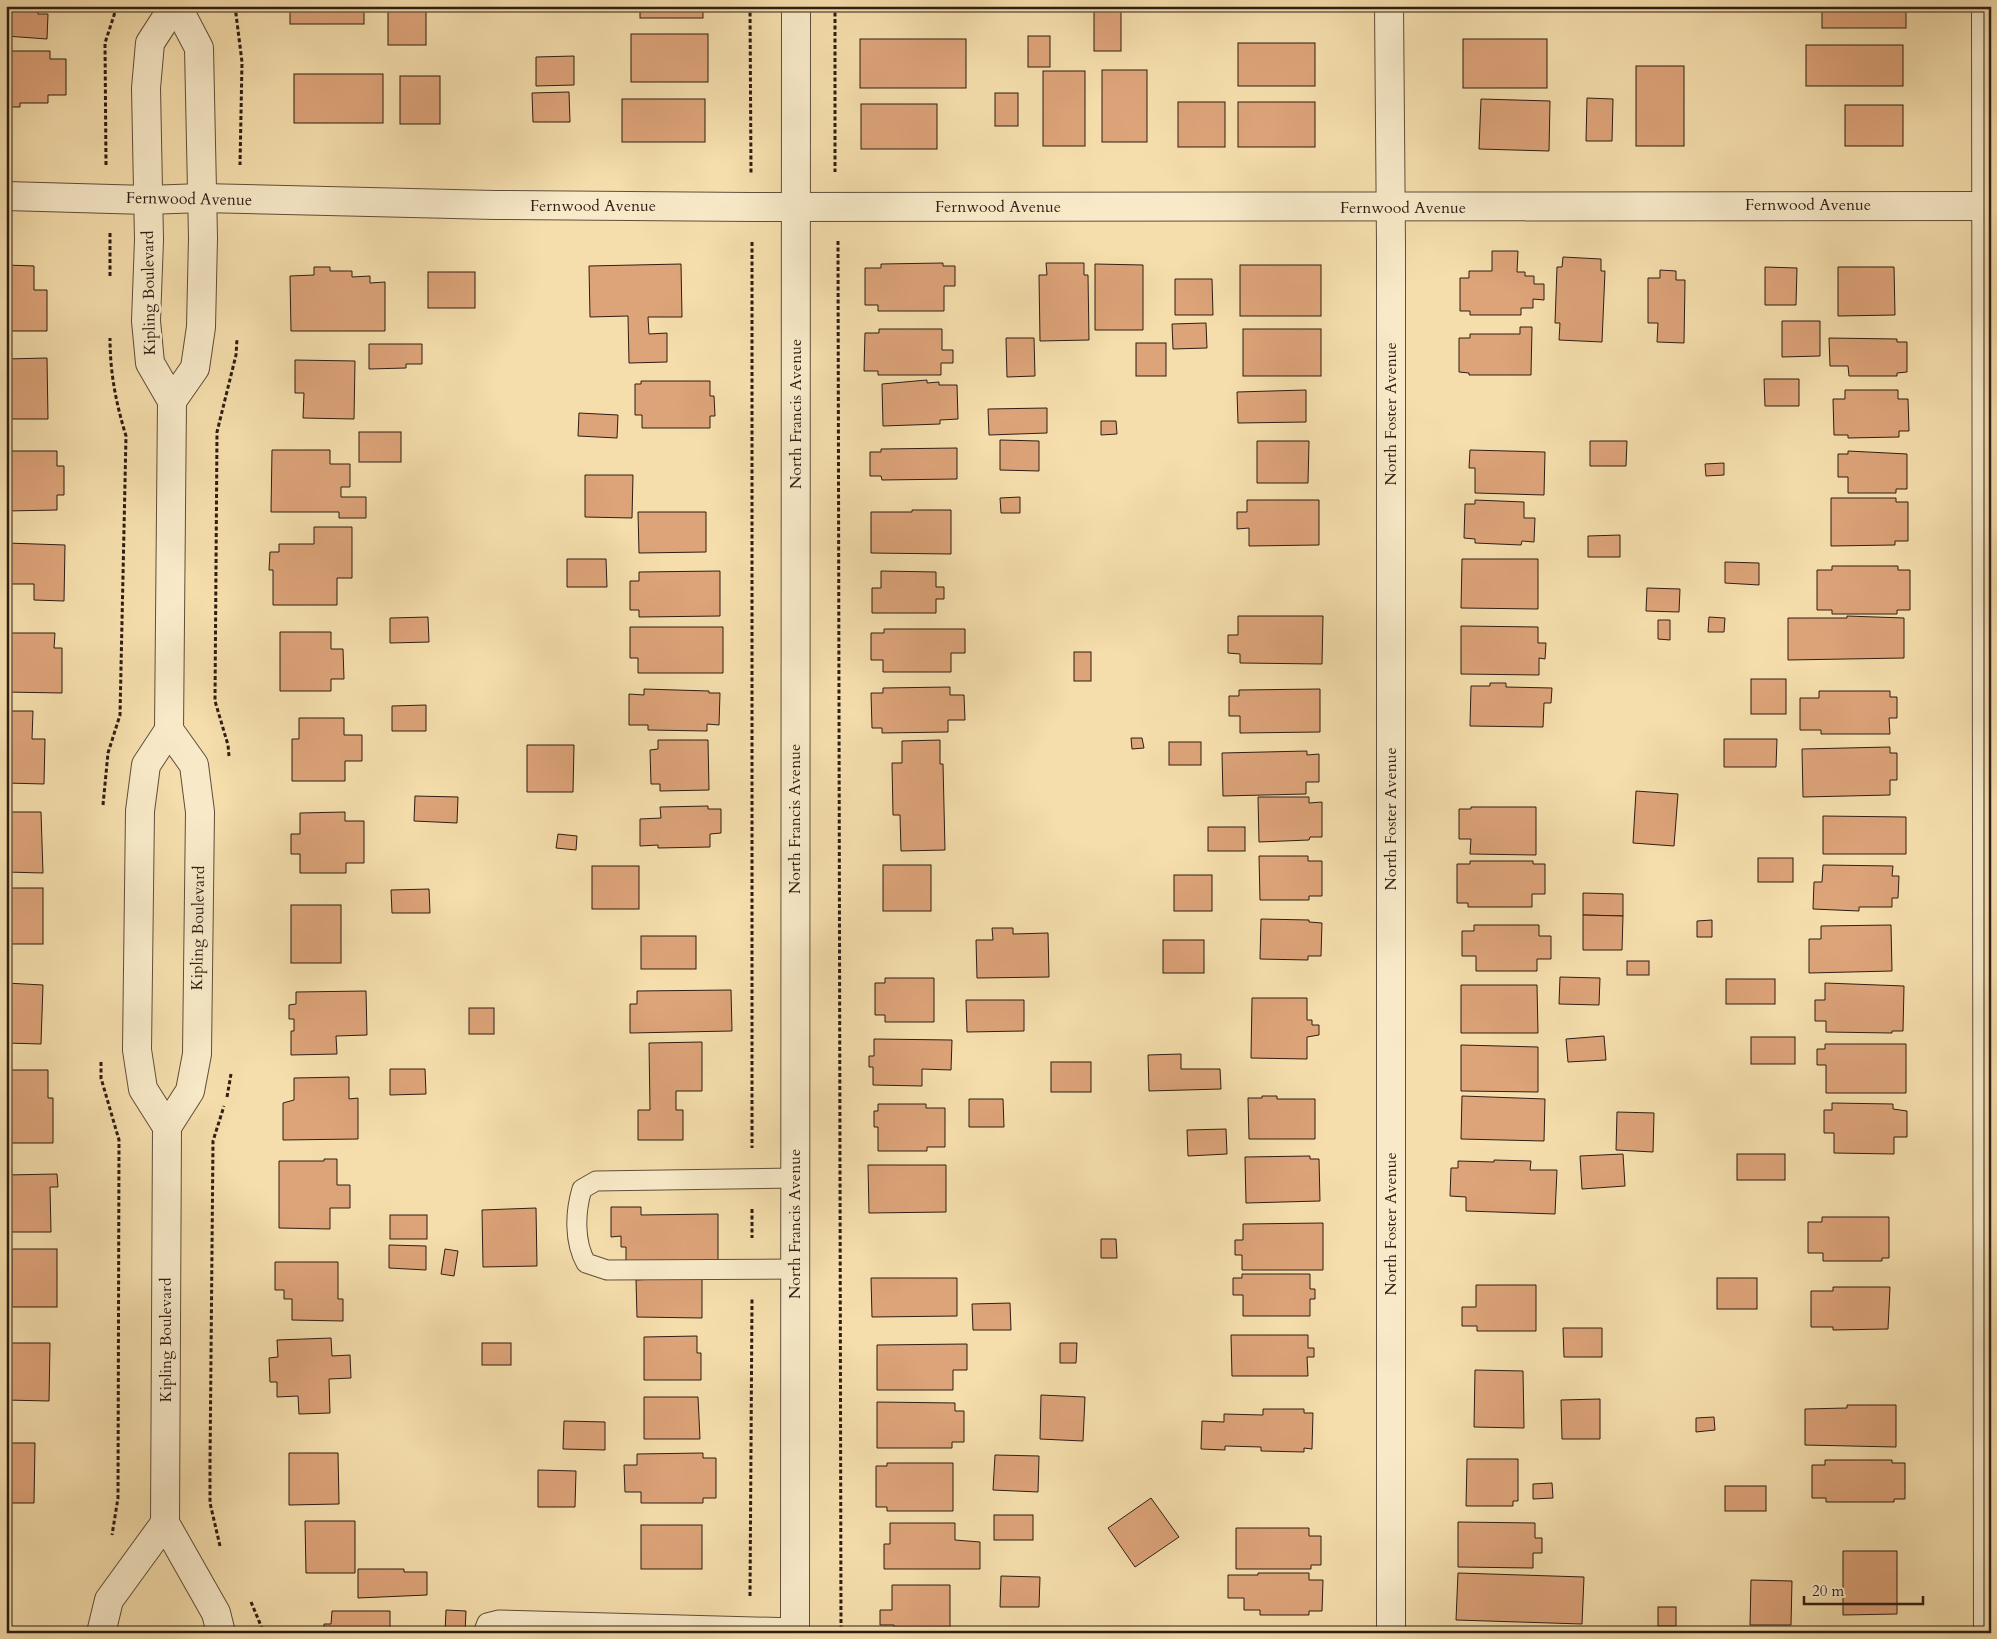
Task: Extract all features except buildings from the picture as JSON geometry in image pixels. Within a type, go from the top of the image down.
[{"type":"street","name":"Kipling Boulevard","points":[[176,6],[199,48],[202,198],[204,238],[201,327],[195,368],[172,401],[150,363],[146,321],[149,240],[146,88],[150,44],[176,6]]},
{"type":"street","name":"North Francis Avenue","points":[[795,1630],[796,6]]},
{"type":"street","name":"North Foster Avenue","points":[[1389,6],[1391,207],[1391,1633]]},
{"type":"street","points":[[1986,6],[1989,206],[1988,1633]]},
{"type":"street","name":"Fernwood Avenue","points":[[6,196],[147,200],[202,198],[495,206],[1989,206]]},
{"type":"street","points":[[167,1127],[143,1089],[138,1040],[140,811],[146,764],[170,730],[172,401]]},
{"type":"street","name":"Kipling Boulevard","points":[[170,730],[194,765],[200,812],[197,1054],[190,1091],[167,1127],[165,1522],[216,1613],[221,1633]]},
{"type":"street","points":[[101,1633],[109,1600],[165,1522]]},
{"type":"lane","points":[[794,1269],[607,1270],[586,1263],[579,1250],[578,1202],[582,1189],[596,1181],[795,1178]]},
{"type":"lane","points":[[483,1633],[487,1623],[499,1620],[750,1626],[795,1630]]},
{"type":"path","points":[[750,6],[752,1179],[750,1626]]},
{"type":"path","points":[[835,6],[834,169],[839,207],[841,1633]]}]
